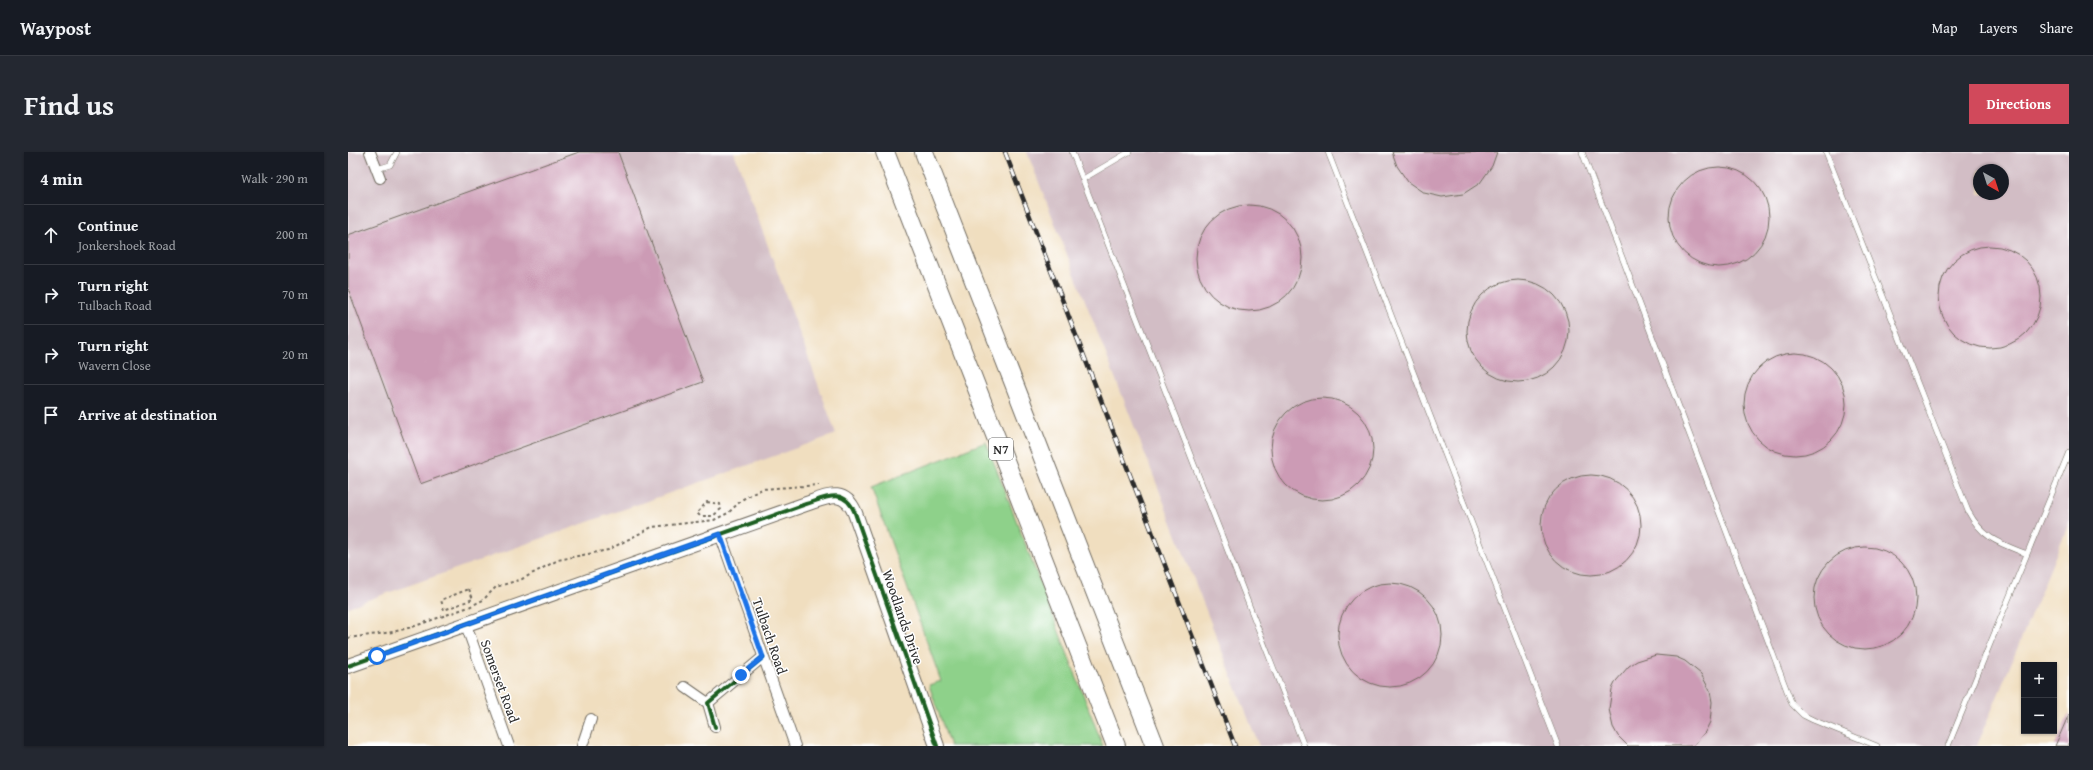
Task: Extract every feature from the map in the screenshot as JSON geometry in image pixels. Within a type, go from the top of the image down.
[{"type":"highway","name":"N7","points":[[885,152],[1116,746]]},
{"type":"highway","name":"N7","points":[[924,152],[1155,746]]},
{"type":"street","points":[[370,152],[378,174]]},
{"type":"street","name":"Woodlands Drive","points":[[720,534],[829,496],[844,498],[851,504],[938,746]]},
{"type":"street","points":[[348,666],[720,534]]},
{"type":"street","name":"Tulbach Road","points":[[720,534],[795,746]]},
{"type":"street","name":"Somerset Road","points":[[466,625],[509,746]]},
{"type":"street","points":[[708,703],[763,657]]},
{"type":"street","points":[[685,687],[708,703],[715,727]]},
{"type":"street","points":[[582,746],[591,719]]},
{"type":"lane","points":[[378,174],[390,165],[397,152]]},
{"type":"lane","points":[[1072,152],[1304,746]]},
{"type":"lane","points":[[1083,179],[1129,152]]},
{"type":"lane","points":[[1328,152],[1558,746]]},
{"type":"lane","points":[[1582,152],[1792,704],[1808,718],[1877,746]]},
{"type":"lane","points":[[1826,152],[1968,511],[1976,526],[1982,532],[2000,543],[2027,554]]},
{"type":"lane","points":[[1948,746],[2069,452]]},
{"type":"path","points":[[348,638],[394,632],[469,607],[483,600],[496,587],[518,581],[558,560],[608,550],[652,527],[714,520],[728,513],[743,499],[762,489],[814,484],[824,486]]},
{"type":"path","points":[[707,502],[717,502],[722,506],[722,509],[713,516],[700,516],[697,513],[698,510],[707,502]]},
{"type":"path","points":[[469,589],[473,599],[458,604],[444,610],[441,600],[469,589]]},
{"type":"shaded area","points":[[348,152],[734,152],[836,434],[348,607]]},
{"type":"shaded area","points":[[1027,152],[2069,152],[2069,523],[1977,746],[1259,746]]},
{"type":"green space","points":[[986,442],[1103,746],[950,746],[929,685],[941,681],[871,487]]},
{"type":"building","points":[[579,152],[618,152],[703,382],[420,484],[348,288],[348,235]]},
{"type":"building","points":[[1392,152],[1497,152],[1492,166],[1480,183],[1463,194],[1442,197],[1424,193],[1408,182],[1397,166]]},
{"type":"building","points":[[1719,167],[1738,171],[1755,181],[1765,198],[1769,217],[1765,236],[1755,253],[1738,263],[1719,267],[1700,263],[1683,253],[1673,236],[1669,217],[1673,198],[1683,181],[1700,171]]},
{"type":"building","points":[[1249,205],[1269,209],[1286,221],[1298,238],[1302,258],[1298,278],[1286,295],[1269,307],[1249,311],[1229,307],[1212,295],[1200,278],[1196,258],[1200,238],[1212,221],[1229,209]]},
{"type":"building","points":[[1990,246],[2009,250],[2026,261],[2037,278],[2041,297],[2037,316],[2026,333],[2009,344],[1990,348],[1971,344],[1954,333],[1943,316],[1939,297],[1943,278],[1954,261],[1971,250]]},
{"type":"building","points":[[1518,280],[1538,284],[1554,295],[1565,311],[1569,331],[1565,351],[1554,367],[1538,378],[1518,382],[1498,378],[1482,367],[1471,351],[1467,331],[1471,311],[1482,295],[1498,284]]},
{"type":"building","points":[[1795,353],[1814,357],[1831,368],[1842,385],[1846,404],[1842,423],[1831,440],[1814,451],[1795,455],[1776,451],[1759,440],[1748,423],[1744,404],[1748,385],[1759,368],[1776,357]]},
{"type":"building","points":[[1322,398],[1341,402],[1358,413],[1369,430],[1373,449],[1369,468],[1358,485],[1341,496],[1322,500],[1303,496],[1286,485],[1275,468],[1271,449],[1275,430],[1286,413],[1303,402]]},
{"type":"building","points":[[1591,475],[1610,479],[1626,490],[1637,506],[1641,525],[1637,544],[1626,560],[1610,571],[1591,575],[1572,571],[1556,560],[1545,544],[1541,525],[1545,506],[1556,490],[1572,479]]},
{"type":"building","points":[[1865,547],[1884,551],[1901,562],[1912,579],[1916,598],[1912,617],[1901,634],[1884,645],[1865,649],[1846,645],[1829,634],[1818,617],[1814,598],[1818,579],[1829,562],[1846,551]]},
{"type":"building","points":[[1390,583],[1410,587],[1427,598],[1438,615],[1442,635],[1438,655],[1427,672],[1410,683],[1390,687],[1370,683],[1353,672],[1342,655],[1338,635],[1342,615],[1353,598],[1370,587]]},
{"type":"building","points":[[1656,655],[1676,657],[1685,661],[1701,674],[1710,691],[1712,702],[1710,722],[1705,732],[1693,746],[1628,746],[1618,736],[1613,727],[1609,709],[1612,689],[1616,681],[1629,666],[1637,661]]},
{"type":"building","points":[[2069,714],[2069,746],[2055,746]]},
{"type":"railway","points":[[1005,152],[1235,746]]},
{"type":"cycle path","points":[[348,666],[821,499],[834,496],[846,500],[851,505],[855,513],[937,746]]},
{"type":"cycle path","points":[[715,727],[708,703],[763,657]]},
{"type":"route","points":[[377,656],[720,534],[763,657],[741,675]]}]
